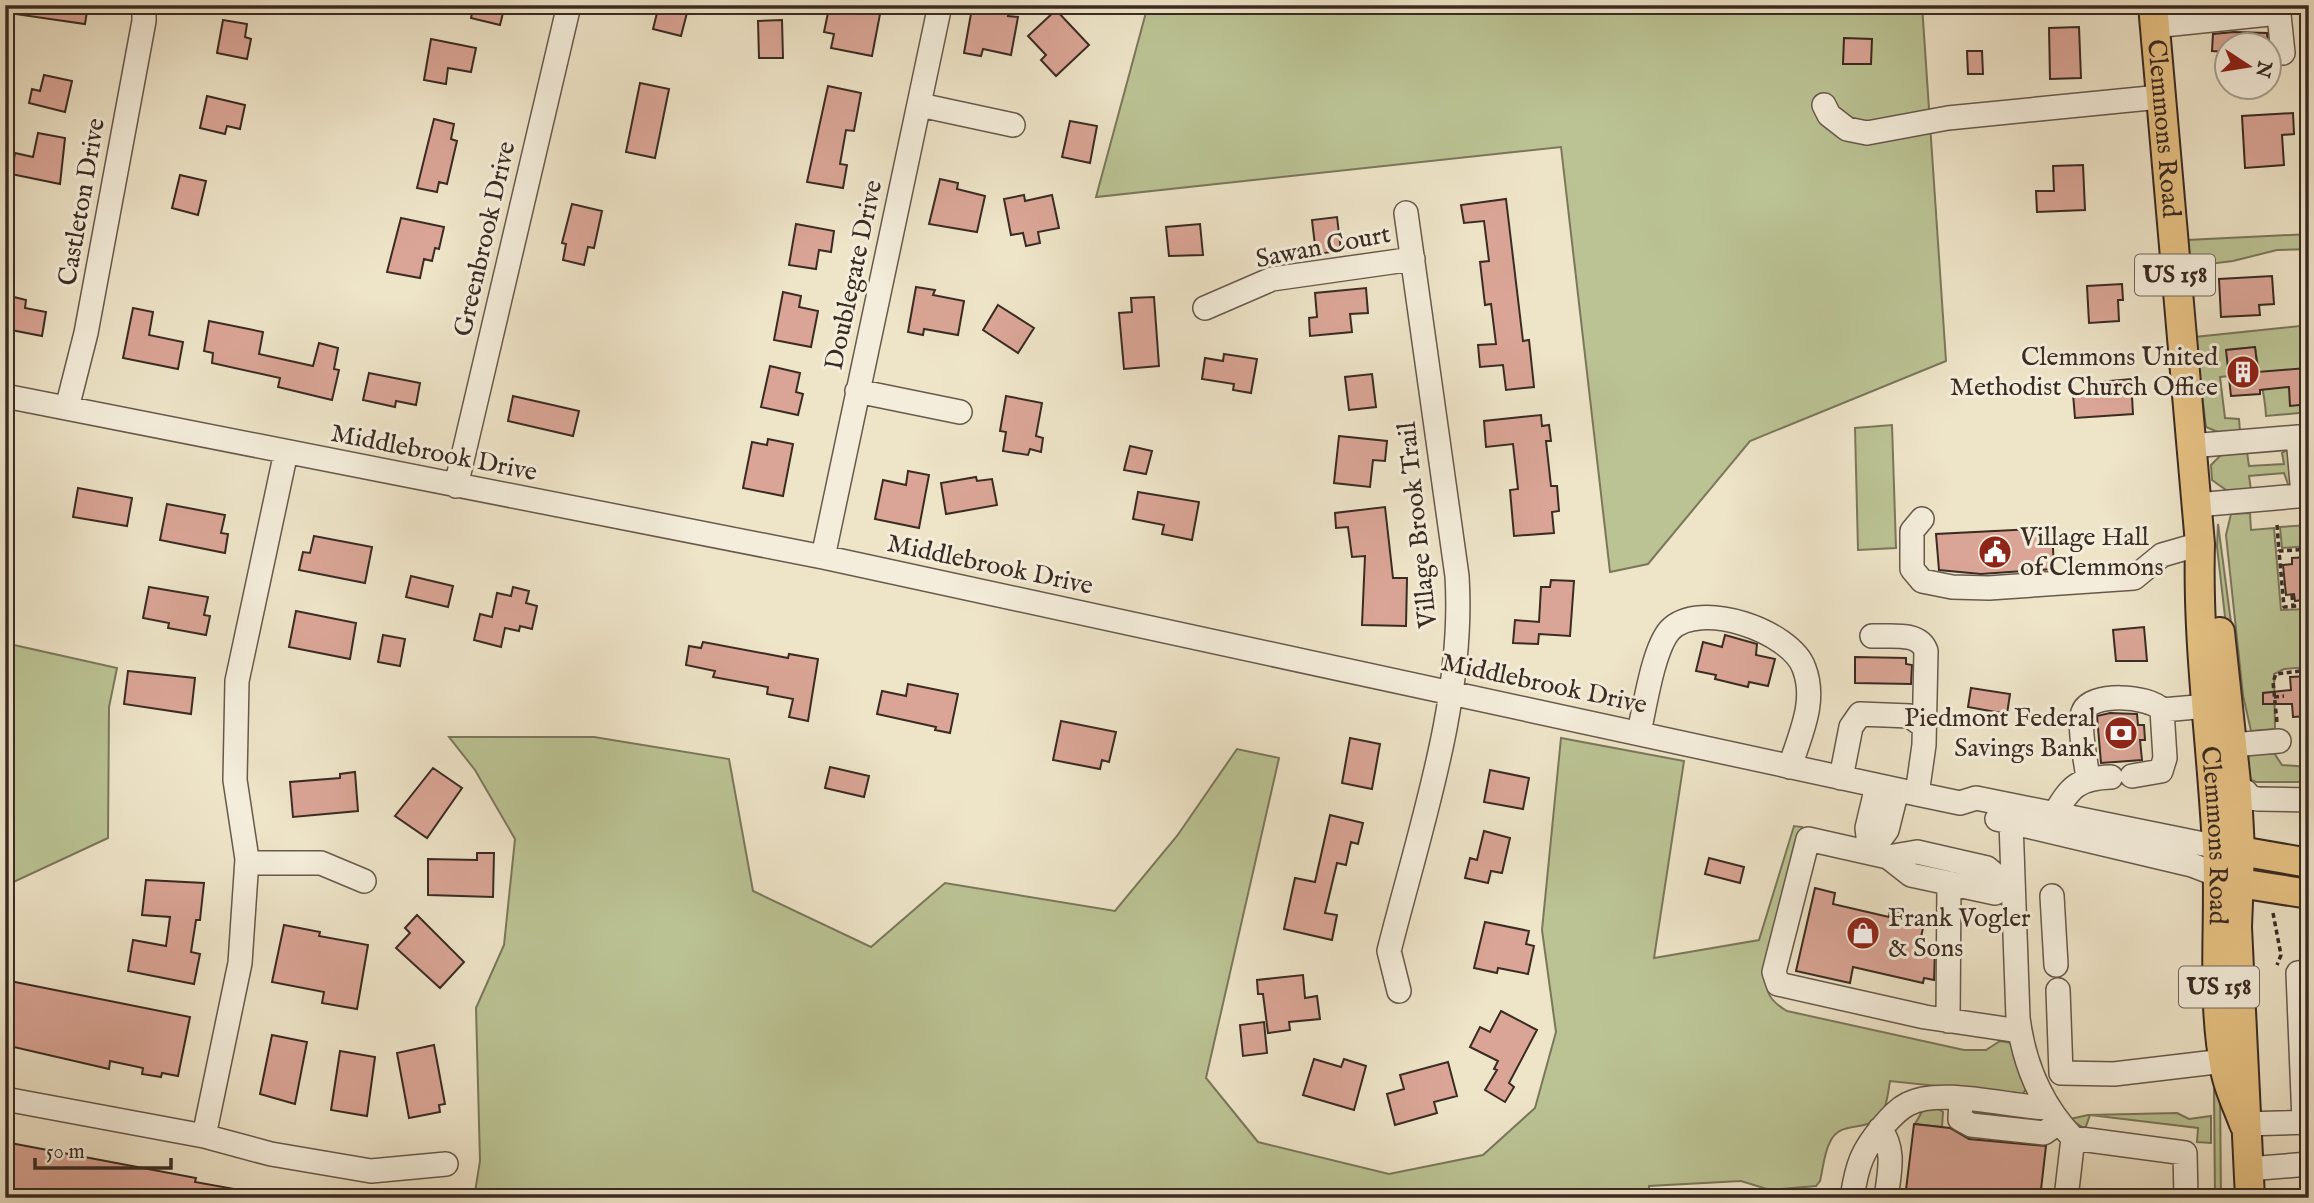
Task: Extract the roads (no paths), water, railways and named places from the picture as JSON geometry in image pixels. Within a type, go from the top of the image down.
[{"type":"main road","name":"Clemmons Road","points":[[2153,16],[2200,544],[2198,593],[2207,706],[2228,849],[2228,879],[2237,927],[2246,1065],[2244,1124],[2250,1198]]},
{"type":"main road","name":"Clemmons Road","points":[[2200,544],[2215,596],[2232,745],[2242,792],[2228,849]]},
{"type":"main road","points":[[2228,849],[2309,863]]},
{"type":"main road","name":"Clemmons Road","points":[[2228,879],[2217,927],[2224,1061],[2244,1124]]},
{"type":"main road","points":[[2228,879],[2309,894]]},
{"type":"street","name":"Castleton Drive","points":[[67,408],[89,319],[144,21],[144,5]]},
{"type":"street","name":"Greenbrook Drive","points":[[456,486],[569,5]]},
{"type":"street","name":"Doublegate Drive","points":[[823,558],[940,5]]},
{"type":"street","points":[[2153,16],[2279,9],[2283,54]]},
{"type":"street","points":[[1824,105],[1829,115],[1847,129],[1867,133],[1948,118],[2160,97]]},
{"type":"street","points":[[920,105],[1013,125]]},
{"type":"street","name":"Village Brook Trail","points":[[1399,991],[1389,951],[1453,693],[1460,620],[1457,576],[1406,213]]},
{"type":"street","name":"Sawan Court","points":[[1205,308],[1272,279],[1413,259]]},
{"type":"street","points":[[857,391],[960,412]]},
{"type":"street","name":"Middlebrook Drive","points":[[5,396],[823,558],[1639,732],[1960,803],[1973,813],[2192,865],[2228,879]]},
{"type":"street","points":[[2190,446],[2298,437],[2306,495],[2196,505]]},
{"type":"street","points":[[204,1136],[240,963],[247,863],[235,780],[237,681],[286,452]]},
{"type":"street","points":[[1922,519],[1912,531],[1912,569],[1922,581],[1952,586],[1990,588],[2134,578],[2161,555],[2200,544]]},
{"type":"street","points":[[1639,732],[1660,652],[1668,632],[1681,620],[1725,618],[1789,645],[1804,666],[1810,691],[1809,707],[1790,766]]},
{"type":"street","points":[[1872,636],[1912,637],[1924,645],[1928,668],[1922,725],[1924,744],[1897,790],[1867,828],[1879,855],[1911,875],[1995,893],[1993,873],[1987,868],[1917,852],[1879,855],[1808,839],[1774,979],[1782,987],[1948,1021],[2020,1031]]},
{"type":"street","points":[[2114,773],[2082,720],[2083,711],[2093,702],[2133,697],[2149,700],[2162,710],[2207,706]]},
{"type":"street","points":[[2054,815],[2066,794],[2114,773],[2161,771],[2165,758],[2162,710]]},
{"type":"street","points":[[1840,778],[1854,719],[1860,714],[1910,716],[1922,725]]},
{"type":"street","points":[[2232,745],[2278,741]]},
{"type":"street","points":[[2242,792],[2258,785],[2309,785]]},
{"type":"street","points":[[2242,792],[2258,799],[2309,800]]},
{"type":"street","name":"Middlebrook Drive","points":[[1960,803],[1976,798],[2228,849]]},
{"type":"street","points":[[2011,822],[2020,1031],[2027,1063],[2059,1123],[2066,1198]]},
{"type":"street","points":[[247,863],[321,863],[364,881]]},
{"type":"street","points":[[1948,1021],[1949,883]]},
{"type":"street","points":[[2052,896],[2056,958],[2044,965],[2045,995],[2058,997],[2061,1073]]},
{"type":"street","points":[[2244,1124],[2306,1121],[2298,973],[2309,972]]},
{"type":"street","points":[[2036,1082],[2061,1073],[2114,1074],[2224,1061]]},
{"type":"street","points":[[1852,1198],[1857,1165],[1868,1142],[1910,1102],[1934,1098],[1961,1100],[2185,1153],[2186,1198]]},
{"type":"street","points":[[5,1099],[204,1136],[271,1154],[371,1171],[446,1164]]},
{"type":"street","points":[[1880,1129],[1888,1139],[1891,1152],[1886,1198]]},
{"type":"street","points":[[2248,1169],[2309,1164]]},
{"type":"place","name":"Clemmons United Methodist Church Office","points":[[2243,372]]},
{"type":"place","name":"Village Hall of Clemmons","points":[[1995,552]]},
{"type":"place","name":"Piedmont Federal Savings Bank","points":[[2121,733]]},
{"type":"place","name":"Frank Vogler & Sons","points":[[1863,933]]}]
